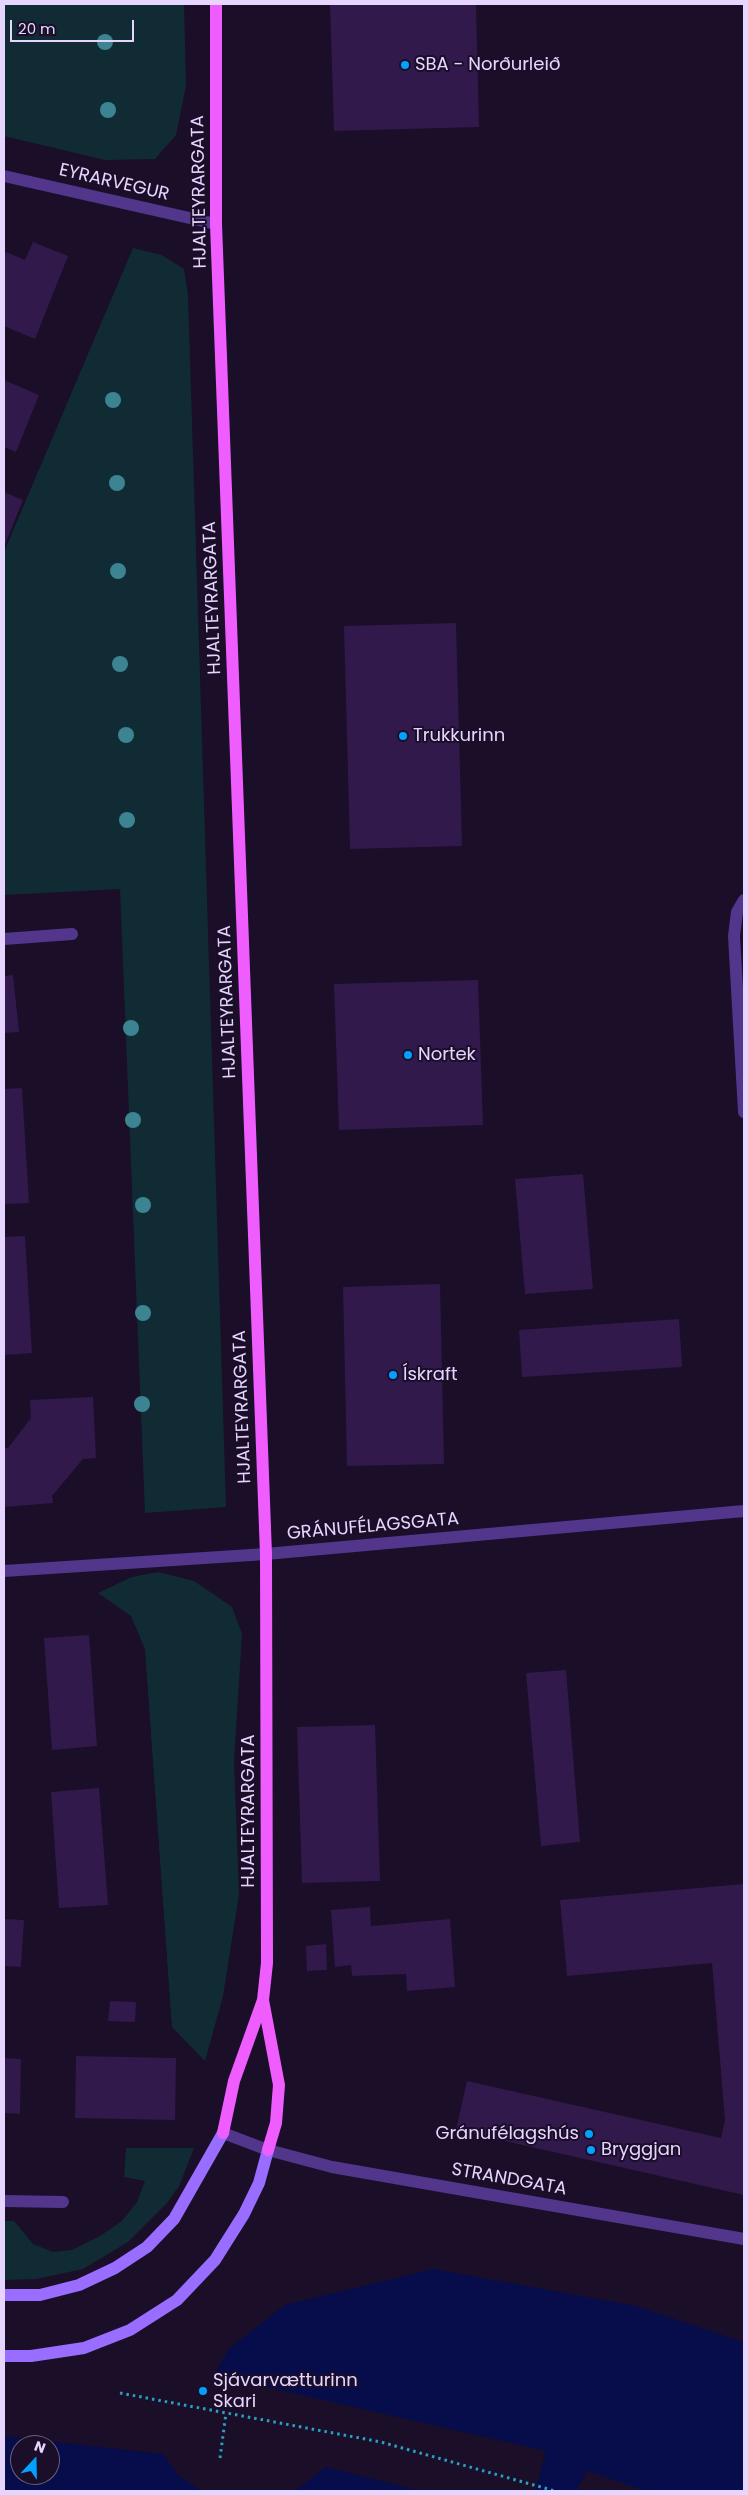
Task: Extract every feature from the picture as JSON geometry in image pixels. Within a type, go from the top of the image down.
[{"type":"main road","name":"HJALTEYRARGATA","points":[[216,4],[216,224],[266,1554],[267,1963],[263,2000],[234,2081],[223,2133]]},
{"type":"main road","name":"HJALTEYRARGATA","points":[[263,2000],[279,2085],[276,2123],[268,2150]]},
{"type":"main road","points":[[4,2295],[40,2295],[80,2285],[115,2268],[147,2247],[174,2219],[223,2133]]},
{"type":"main road","points":[[4,2356],[31,2356],[84,2348],[130,2330],[176,2300],[215,2260],[244,2214],[258,2183],[268,2150]]},
{"type":"street","name":"EYRARVEGUR","points":[[4,176],[216,224]]},
{"type":"street","points":[[744,900],[737,912],[734,936],[744,1112]]},
{"type":"street","points":[[4,939],[72,934]]},
{"type":"street","name":"GRÁNUFÉLAGSGATA","points":[[4,1571],[266,1554],[744,1511]]},
{"type":"street","name":"STRANDGATA","points":[[223,2133],[268,2150],[332,2167],[744,2238]]},
{"type":"street","points":[[4,2201],[63,2202]]},
{"type":"path","points":[[120,2393],[381,2442],[555,2491]]},
{"type":"path","points":[[220,2458],[226,2413]]},
{"type":"shaded area","points":[[4,4],[184,4],[186,86],[176,135],[155,159],[105,160],[4,136]]},
{"type":"shaded area","points":[[133,248],[162,255],[184,269],[188,295],[226,1507],[145,1513],[120,889],[4,895],[4,552]]},
{"type":"shaded area","points":[[158,1572],[194,1581],[232,1607],[242,1634],[234,1762],[239,1894],[223,1996],[205,2061],[172,2027],[145,1649],[131,1616],[98,1593],[132,1577]]},
{"type":"shaded area","points":[[126,2148],[194,2148],[179,2186],[167,2203],[128,2242],[83,2269],[36,2279],[4,2280],[4,2221],[14,2221],[33,2244],[53,2252],[72,2250],[100,2236],[122,2221],[137,2202],[145,2181],[124,2177]]},
{"type":"shaded area","points":[[433,2269],[636,2306],[744,2342],[744,2491],[647,2491],[587,2471],[576,2491],[535,2491],[546,2451],[214,2375],[229,2349],[285,2305]]},
{"type":"shaded area","points":[[4,2436],[10,2437],[10,2485],[60,2485],[60,2442],[163,2454],[177,2474],[201,2491],[4,2491]]},
{"type":"shaded area","points":[[326,2467],[421,2491],[295,2491]]},
{"type":"building","name":"SBA - Norðurleið","points":[[330,4],[476,4],[479,127],[334,131]]},
{"type":"building","points":[[33,242],[68,256],[35,339],[4,326],[4,257],[6,252],[25,260]]},
{"type":"building","points":[[4,380],[39,395],[16,452],[4,447]]},
{"type":"building","points":[[4,492],[23,500],[4,547]]},
{"type":"building","name":"Trukkurinn","points":[[456,623],[462,846],[350,849],[344,626]]},
{"type":"building","points":[[13,975],[19,1032],[4,1033],[4,976]]},
{"type":"building","name":"Nortek","points":[[478,980],[483,1125],[339,1130],[334,984]]},
{"type":"building","points":[[22,1088],[29,1203],[4,1204],[4,1089]]},
{"type":"building","points":[[583,1174],[593,1289],[525,1294],[515,1179]]},
{"type":"building","points":[[25,1236],[32,1353],[4,1355],[4,1237]]},
{"type":"building","name":"Ískraft","points":[[440,1284],[444,1464],[347,1466],[343,1287]]},
{"type":"building","points":[[679,1319],[682,1367],[522,1377],[519,1330]]},
{"type":"building","points":[[93,1397],[96,1458],[83,1459],[52,1496],[53,1503],[4,1507],[4,1448],[8,1448],[31,1418],[30,1400]]},
{"type":"building","points":[[89,1635],[97,1746],[52,1750],[44,1638]]},
{"type":"building","points":[[566,1670],[580,1842],[541,1846],[526,1673]]},
{"type":"building","points":[[375,1725],[380,1881],[302,1883],[297,1727]]},
{"type":"building","points":[[99,1788],[108,1905],[59,1908],[51,1792]]},
{"type":"building","points":[[744,1884],[744,2195],[456,2130],[467,2081],[721,2138],[725,2120],[712,1963],[567,1976],[560,1900]]},
{"type":"building","points":[[370,1907],[371,1926],[450,1919],[455,1987],[407,1991],[406,1974],[352,1976],[351,1965],[335,1967],[331,1910]]},
{"type":"building","points":[[4,1919],[24,1920],[21,1967],[4,1966]]},
{"type":"building","points":[[326,1944],[327,1970],[307,1971],[306,1946]]},
{"type":"building","points":[[110,2001],[136,2002],[135,2022],[108,2021]]},
{"type":"building","points":[[76,2056],[176,2058],[175,2120],[75,2118]]},
{"type":"building","points":[[4,2058],[21,2059],[20,2114],[4,2113]]},
{"type":"place","name":"SBA - Norðurleið","points":[[405,65]]},
{"type":"place","name":"Trukkurinn","points":[[403,736]]},
{"type":"place","name":"Nortek","points":[[408,1055]]},
{"type":"place","name":"Ískraft","points":[[393,1375]]},
{"type":"place","name":"Gránufélagshús","points":[[589,2134]]},
{"type":"place","name":"Bryggjan","points":[[591,2150]]},
{"type":"place","name":"Sjávarvætturinn Skari","points":[[203,2391]]}]
